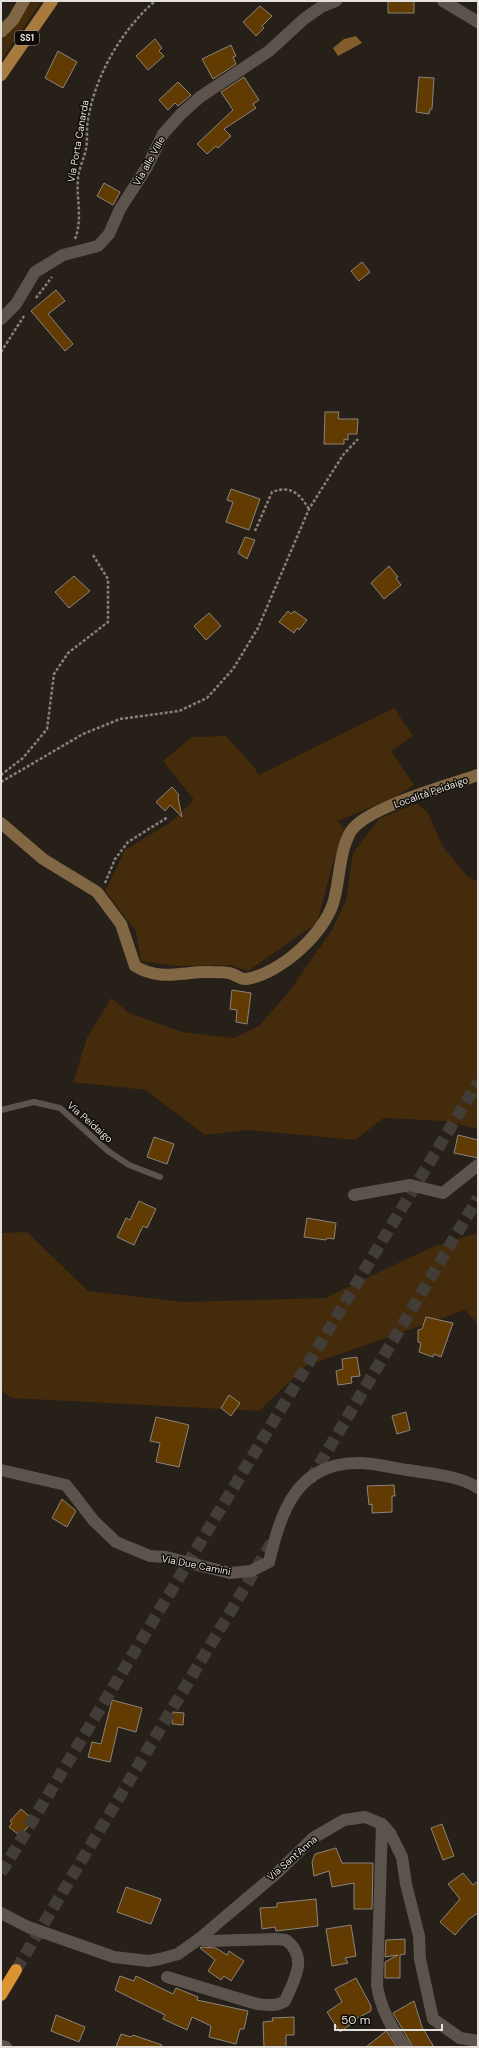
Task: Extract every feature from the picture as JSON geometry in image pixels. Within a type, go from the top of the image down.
[{"type":"highway","points":[[1,1995],[16,1970]]},
{"type":"main road","name":"SS1","points":[[1,74],[52,1]]},
{"type":"street","points":[[1,32],[13,20],[24,1]]},
{"type":"street","name":"Via alle Ville","points":[[1,319],[16,304],[35,272],[63,255],[98,246],[109,234],[120,209],[147,167],[163,134],[181,114],[200,96],[269,52],[304,18],[321,7],[336,1]]},
{"type":"street","points":[[443,1],[478,22]]},
{"type":"street","name":"Località Peidaigo","points":[[1,822],[43,859],[97,892],[120,924],[135,966],[147,974],[160,975],[211,972],[230,973],[245,979],[262,974],[283,962],[310,940],[324,924],[335,898],[343,852],[352,831],[363,821],[397,802],[478,775]]},
{"type":"street","points":[[354,1195],[410,1185],[443,1193],[478,1164]]},
{"type":"street","name":"Via Due Camini","points":[[1,1470],[66,1485],[94,1521],[116,1542],[150,1556],[166,1557],[230,1573],[251,1571],[269,1562],[278,1525],[300,1486],[317,1471],[335,1465],[358,1462],[427,1473],[469,1482],[478,1488]]},
{"type":"street","name":"Via Sant'Anna","points":[[1,1913],[28,1927],[114,1957],[148,1961],[160,1959],[178,1954],[199,1940],[278,1872],[313,1838],[344,1820],[365,1817],[382,1824]]},
{"type":"street","points":[[382,1824],[390,1833],[402,1857],[406,1884],[419,1936],[420,1958],[433,2019],[460,2038],[478,2041]]},
{"type":"street","points":[[382,1824],[377,1985],[379,1999],[394,2029],[406,2047]]},
{"type":"street","points":[[167,1977],[257,2004],[270,2006],[280,2004],[285,2001],[299,1962],[296,1952],[291,1944],[286,1940],[199,1940]]},
{"type":"street","points":[[1,2046],[6,2047]]},
{"type":"lane","name":"Via Peidaigo","points":[[1,1110],[34,1102],[60,1108],[108,1151],[129,1165],[160,1177]]},
{"type":"path","name":"Via Porta Canarda","points":[[34,300],[46,287],[63,255],[76,237],[80,213],[78,178],[87,148],[88,120],[100,79],[130,26],[155,1]]},
{"type":"path","points":[[1,352],[28,310]]},
{"type":"path","points":[[1,782],[83,734],[120,719],[179,711],[207,698],[233,669],[258,628],[310,508],[343,455],[358,439]]},
{"type":"path","points":[[255,531],[272,492],[283,488],[300,494],[310,508]]},
{"type":"path","points":[[1,775],[23,758],[47,729],[54,674],[68,653],[108,622],[108,579],[92,556]]},
{"type":"path","points":[[97,892],[105,882],[115,859],[128,842],[168,816]]},
{"type":"shaded area","points":[[32,1],[42,1],[2,59],[1,41]]},
{"type":"shaded area","points":[[356,36],[362,43],[338,56],[333,48],[344,39]]},
{"type":"shaded area","points":[[394,708],[413,736],[391,751],[414,785],[395,797],[338,821],[344,830],[335,856],[317,923],[248,971],[230,965],[175,966],[141,961],[136,931],[105,891],[125,850],[171,822],[194,800],[163,761],[192,737],[226,736],[254,767],[259,775]]},
{"type":"shaded area","points":[[417,803],[428,813],[443,847],[469,878],[478,881],[478,1129],[445,1121],[384,1118],[355,1140],[248,1130],[205,1135],[146,1090],[73,1082],[87,1038],[111,998],[129,1013],[182,1032],[233,1038],[259,1026],[288,993],[332,930],[346,900],[353,853],[379,819]]},
{"type":"shaded area","points":[[27,1232],[88,1291],[184,1302],[325,1298],[432,1247],[478,1233],[478,1324],[465,1310],[306,1366],[259,1411],[11,1398],[1,1390],[1,1233]]},
{"type":"building","points":[[388,1],[414,1],[414,13],[388,13]]},
{"type":"building","points":[[260,6],[272,16],[262,26],[264,28],[256,36],[243,22]]},
{"type":"building","points":[[155,39],[162,48],[159,51],[164,56],[148,70],[136,56]]},
{"type":"building","points":[[231,45],[236,56],[233,57],[236,64],[213,79],[202,59]]},
{"type":"building","points":[[58,51],[77,62],[63,88],[45,78]]},
{"type":"building","points":[[244,77],[259,100],[253,104],[256,108],[224,129],[231,136],[218,148],[216,146],[207,154],[197,144],[233,110],[221,92]]},
{"type":"building","points":[[419,77],[434,78],[432,109],[430,109],[429,114],[416,112]]},
{"type":"building","points":[[178,82],[191,95],[178,106],[175,103],[168,110],[159,100]]},
{"type":"building","points":[[104,183],[120,192],[113,205],[97,196]]},
{"type":"building","points":[[362,262],[370,272],[359,281],[351,271]]},
{"type":"building","points":[[56,290],[65,301],[48,314],[73,344],[65,351],[31,311]]},
{"type":"building","points":[[325,412],[339,412],[338,419],[358,419],[357,434],[348,434],[348,440],[344,439],[344,444],[324,444]]},
{"type":"building","points":[[231,489],[260,499],[249,530],[226,522],[233,502],[227,500]]},
{"type":"building","points":[[245,537],[255,540],[247,559],[238,553]]},
{"type":"building","points":[[389,566],[398,577],[396,578],[401,585],[384,599],[371,583]]},
{"type":"building","points":[[74,576],[90,591],[69,608],[55,592]]},
{"type":"building","points":[[288,611],[291,614],[294,611],[307,620],[299,630],[297,628],[294,633],[279,622]]},
{"type":"building","points":[[209,613],[221,626],[206,640],[194,626]]},
{"type":"building","points":[[172,787],[179,795],[178,797],[182,817],[170,805],[165,811],[156,802]]},
{"type":"building","points":[[232,990],[251,993],[247,1024],[236,1022],[237,1010],[230,1009]]},
{"type":"building","points":[[458,1135],[478,1140],[478,1158],[454,1153]]},
{"type":"building","points":[[154,1137],[174,1144],[167,1164],[147,1157]]},
{"type":"building","points":[[139,1201],[156,1209],[147,1228],[143,1226],[134,1245],[117,1237],[126,1218],[130,1220]]},
{"type":"building","points":[[307,1218],[336,1223],[334,1239],[327,1238],[326,1240],[304,1237]]},
{"type":"building","points":[[426,1317],[453,1323],[441,1357],[434,1354],[433,1357],[419,1352],[421,1343],[418,1342],[418,1330],[422,1329]]},
{"type":"building","points":[[357,1357],[360,1376],[351,1377],[352,1383],[338,1385],[336,1371],[343,1369],[342,1359]]},
{"type":"building","points":[[229,1395],[240,1403],[231,1416],[221,1408]]},
{"type":"building","points":[[406,1412],[410,1430],[397,1434],[392,1416]]},
{"type":"building","points":[[156,1417],[189,1425],[179,1467],[156,1462],[160,1443],[150,1441]]},
{"type":"building","points":[[394,1485],[395,1496],[392,1496],[392,1512],[372,1513],[372,1504],[369,1505],[367,1486]]},
{"type":"building","points":[[62,1499],[76,1511],[67,1527],[52,1518]]},
{"type":"building","points":[[112,1700],[142,1708],[136,1732],[118,1727],[110,1762],[88,1757],[92,1742],[101,1744]]},
{"type":"building","points":[[173,1712],[184,1713],[183,1725],[172,1724]]},
{"type":"building","points":[[21,1809],[34,1820],[20,1836],[9,1827],[12,1823],[10,1821]]},
{"type":"building","points":[[442,1824],[454,1856],[443,1860],[431,1828]]},
{"type":"building","points":[[336,1848],[342,1863],[373,1863],[372,1909],[354,1909],[354,1883],[332,1887],[329,1871],[314,1876],[312,1862],[315,1854]]},
{"type":"building","points":[[463,1873],[473,1885],[478,1881],[478,1913],[469,1919],[455,1935],[440,1922],[460,1899],[448,1884]]},
{"type":"building","points":[[126,1887],[161,1899],[151,1924],[117,1912]]},
{"type":"building","points":[[316,1899],[318,1926],[276,1931],[275,1927],[262,1929],[260,1908],[277,1907],[277,1903]]},
{"type":"building","points":[[351,1925],[356,1956],[345,1958],[348,1963],[332,1966],[326,1929]]},
{"type":"building","points":[[405,1939],[405,1954],[400,1955],[400,1978],[385,1978],[385,1962],[398,1955],[385,1957],[386,1940]]},
{"type":"building","points":[[200,1948],[216,1948],[227,1955],[229,1951],[244,1961],[231,1981],[224,1976],[221,1980],[208,1971],[215,1960]]},
{"type":"building","points":[[120,1976],[134,1981],[136,1976],[173,1994],[176,1988],[198,1997],[197,2000],[248,2011],[244,2029],[240,2029],[236,2044],[209,2037],[211,2026],[192,2017],[187,2030],[163,2019],[165,2015],[115,1990]]},
{"type":"building","points":[[356,1978],[371,2006],[371,2011],[348,2023],[350,2025],[340,2032],[327,2012],[342,2002],[335,1989]]},
{"type":"building","points":[[414,2001],[422,2027],[434,2047],[413,2047],[393,2013]]},
{"type":"building","points":[[56,2015],[85,2027],[79,2042],[51,2031]]},
{"type":"building","points":[[294,2017],[294,2035],[286,2035],[286,2047],[264,2047],[263,2022],[273,2021],[272,2018]]},
{"type":"building","points":[[385,2029],[397,2047],[366,2047],[385,2032]]},
{"type":"building","points":[[121,2034],[131,2037],[133,2035],[162,2045],[161,2047],[116,2047]]},
{"type":"tunnel","points":[[1,1873],[478,1082]]},
{"type":"tunnel","points":[[310,1480],[478,1198]]},
{"type":"tunnel","points":[[16,1970],[272,1542]]}]
